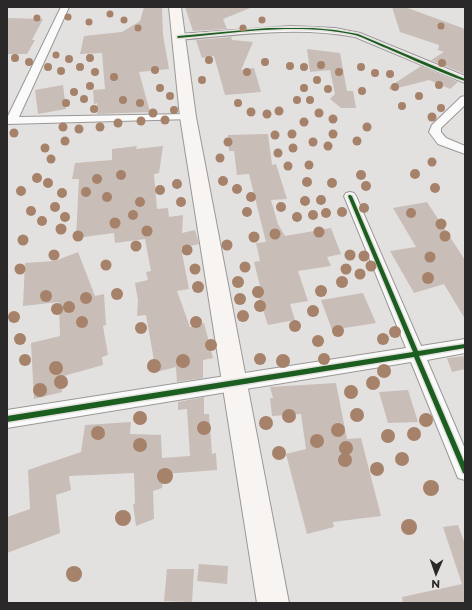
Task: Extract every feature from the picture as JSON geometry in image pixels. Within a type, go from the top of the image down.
[{"type":"main road","points":[[175,7],[188,117],[273,603]]},
{"type":"street","points":[[65,7],[10,121],[188,117]]},
{"type":"street","points":[[178,37],[301,28],[343,32],[357,35],[465,80]]},
{"type":"street","points":[[465,99],[436,127],[435,132],[442,141],[465,150]]},
{"type":"street","points":[[350,196],[465,470]]},
{"type":"street","points":[[7,419],[465,346]]},
{"type":"building","points":[[144,7],[162,7],[163,35],[169,69],[139,72],[150,112],[97,114],[97,103],[94,104],[93,90],[105,89],[102,53],[80,54],[84,36],[122,32],[140,21]]},
{"type":"building","points":[[185,7],[250,8],[223,19],[227,29],[193,31]]},
{"type":"building","points":[[392,7],[405,7],[465,29],[465,74],[431,60],[444,52],[438,50],[439,45],[400,32]]},
{"type":"building","points":[[7,18],[43,19],[32,40],[35,40],[27,54],[7,54]]},
{"type":"building","points":[[231,37],[232,40],[253,42],[241,70],[254,68],[261,92],[225,95],[214,56],[202,58],[196,40]]},
{"type":"building","points":[[307,49],[340,53],[347,91],[353,91],[356,108],[341,108],[330,99],[335,94],[330,70],[310,72]]},
{"type":"building","points":[[421,66],[458,82],[450,89],[429,80],[390,90],[389,87]]},
{"type":"building","points":[[63,85],[66,109],[38,114],[35,90]]},
{"type":"building","points":[[268,134],[272,165],[276,164],[287,199],[271,200],[278,224],[285,236],[331,228],[341,254],[327,257],[331,266],[298,271],[308,301],[290,304],[295,320],[268,325],[255,286],[260,286],[254,262],[260,261],[256,243],[266,242],[249,174],[237,175],[234,151],[229,151],[228,135]]},
{"type":"building","points":[[137,146],[136,149],[163,146],[159,173],[154,174],[157,209],[168,208],[169,217],[183,215],[182,233],[195,230],[199,244],[181,248],[189,289],[177,291],[190,327],[204,323],[213,358],[203,360],[203,378],[177,382],[176,367],[156,372],[146,315],[137,316],[138,300],[135,283],[148,280],[146,272],[151,271],[145,239],[115,243],[114,233],[76,238],[79,179],[72,179],[75,163],[112,160],[112,149]]},
{"type":"building","points":[[427,202],[465,260],[465,319],[444,284],[414,293],[390,251],[416,247],[393,208]]},
{"type":"building","points":[[78,252],[95,296],[104,294],[106,325],[103,326],[108,355],[102,357],[103,365],[60,377],[62,392],[34,399],[31,343],[60,336],[59,302],[23,306],[25,263],[55,261]]},
{"type":"building","points":[[363,293],[376,323],[332,330],[321,300]]},
{"type":"building","points":[[465,356],[465,369],[452,372],[447,358]]},
{"type":"building","points":[[336,383],[347,439],[361,438],[381,516],[333,522],[334,527],[307,534],[286,454],[306,449],[301,414],[272,416],[270,398],[273,398],[270,387]]},
{"type":"building","points":[[408,390],[418,422],[388,423],[379,392]]},
{"type":"building","points":[[204,397],[204,414],[209,414],[212,454],[216,453],[217,470],[164,474],[162,488],[153,491],[154,519],[136,526],[133,504],[135,504],[134,473],[69,476],[71,490],[56,495],[60,533],[7,553],[7,517],[30,509],[28,470],[81,452],[85,425],[131,422],[130,434],[161,435],[162,458],[190,456],[187,409],[178,410],[178,402]]},
{"type":"building","points":[[458,525],[465,544],[465,603],[403,603],[402,597],[462,584],[443,527]]},
{"type":"building","points":[[199,564],[228,566],[227,584],[197,581]]},
{"type":"building","points":[[167,569],[194,569],[192,602],[164,601]]},
{"type":"cycle path","points":[[178,37],[291,28],[335,31],[357,35],[465,80]]},
{"type":"cycle path","points":[[350,196],[465,471]]},
{"type":"cycle path","points":[[7,419],[465,346]]}]
